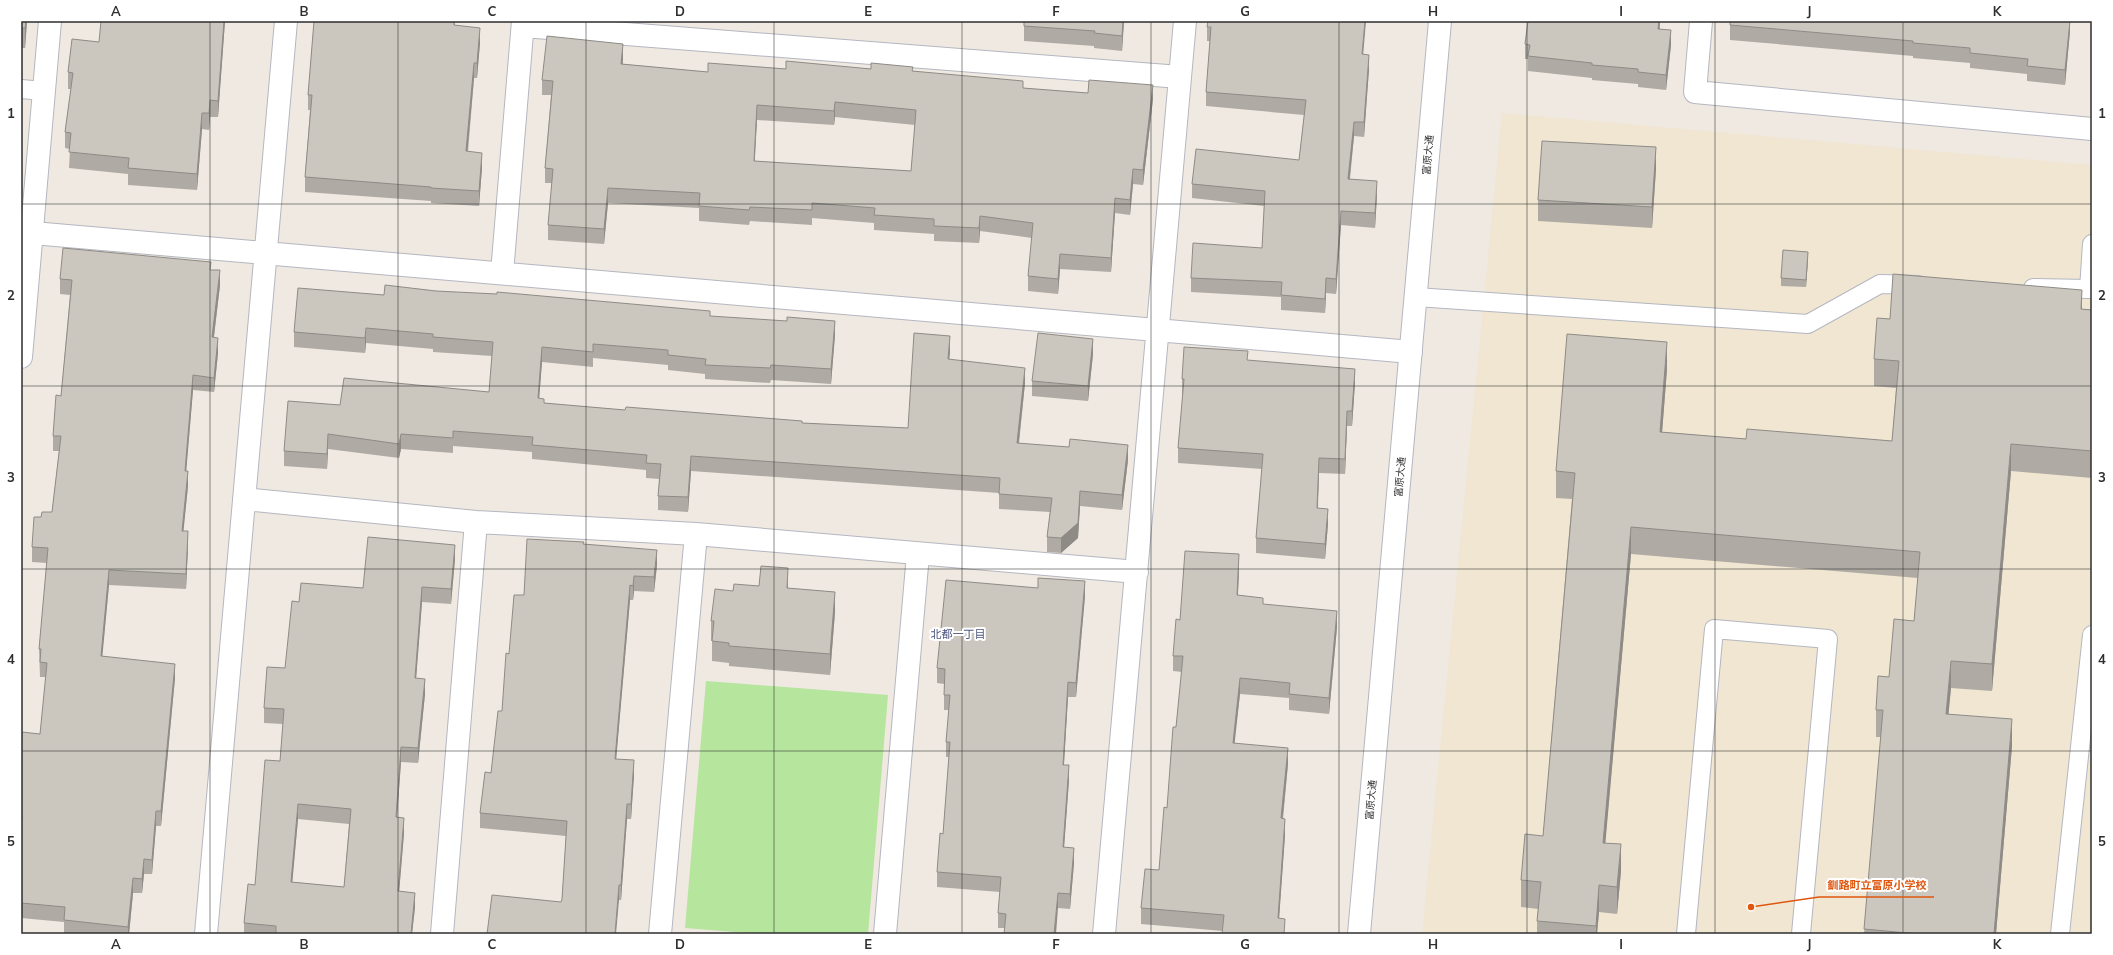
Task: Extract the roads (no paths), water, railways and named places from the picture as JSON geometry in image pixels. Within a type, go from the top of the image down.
[{"type":"street","points":[[21,357],[26,232],[44,91],[50,21]]},
{"type":"street","points":[[206,934],[286,21]]},
{"type":"street","points":[[1104,934],[1185,21]]},
{"type":"street","name":"富原大通","points":[[1359,934],[1440,21]]},
{"type":"street","points":[[1701,21],[1695,92],[2092,129]]},
{"type":"street","points":[[502,273],[523,24],[1180,77]]},
{"type":"street","points":[[26,232],[1411,352]]},
{"type":"street","points":[[244,499],[476,522],[696,534],[1137,572]]},
{"type":"street","points":[[442,934],[476,522]]},
{"type":"street","points":[[660,934],[696,534]]},
{"type":"street","points":[[885,934],[918,554]]},
{"type":"lane","points":[[21,89],[44,91]]},
{"type":"lane","points":[[2020,287],[2090,290],[2092,244]]},
{"type":"lane","points":[[1416,297],[1808,324],[1880,284],[1934,286]]},
{"type":"lane","points":[[1686,934],[1714,629],[1828,639],[1801,934]]},
{"type":"lane","points":[[2060,934],[2092,635]]},
{"type":"place","name":"釧路町立富原小学校","points":[[1751,907]]},
{"type":"district","name":"北都一丁目","points":[[958,634]]}]
